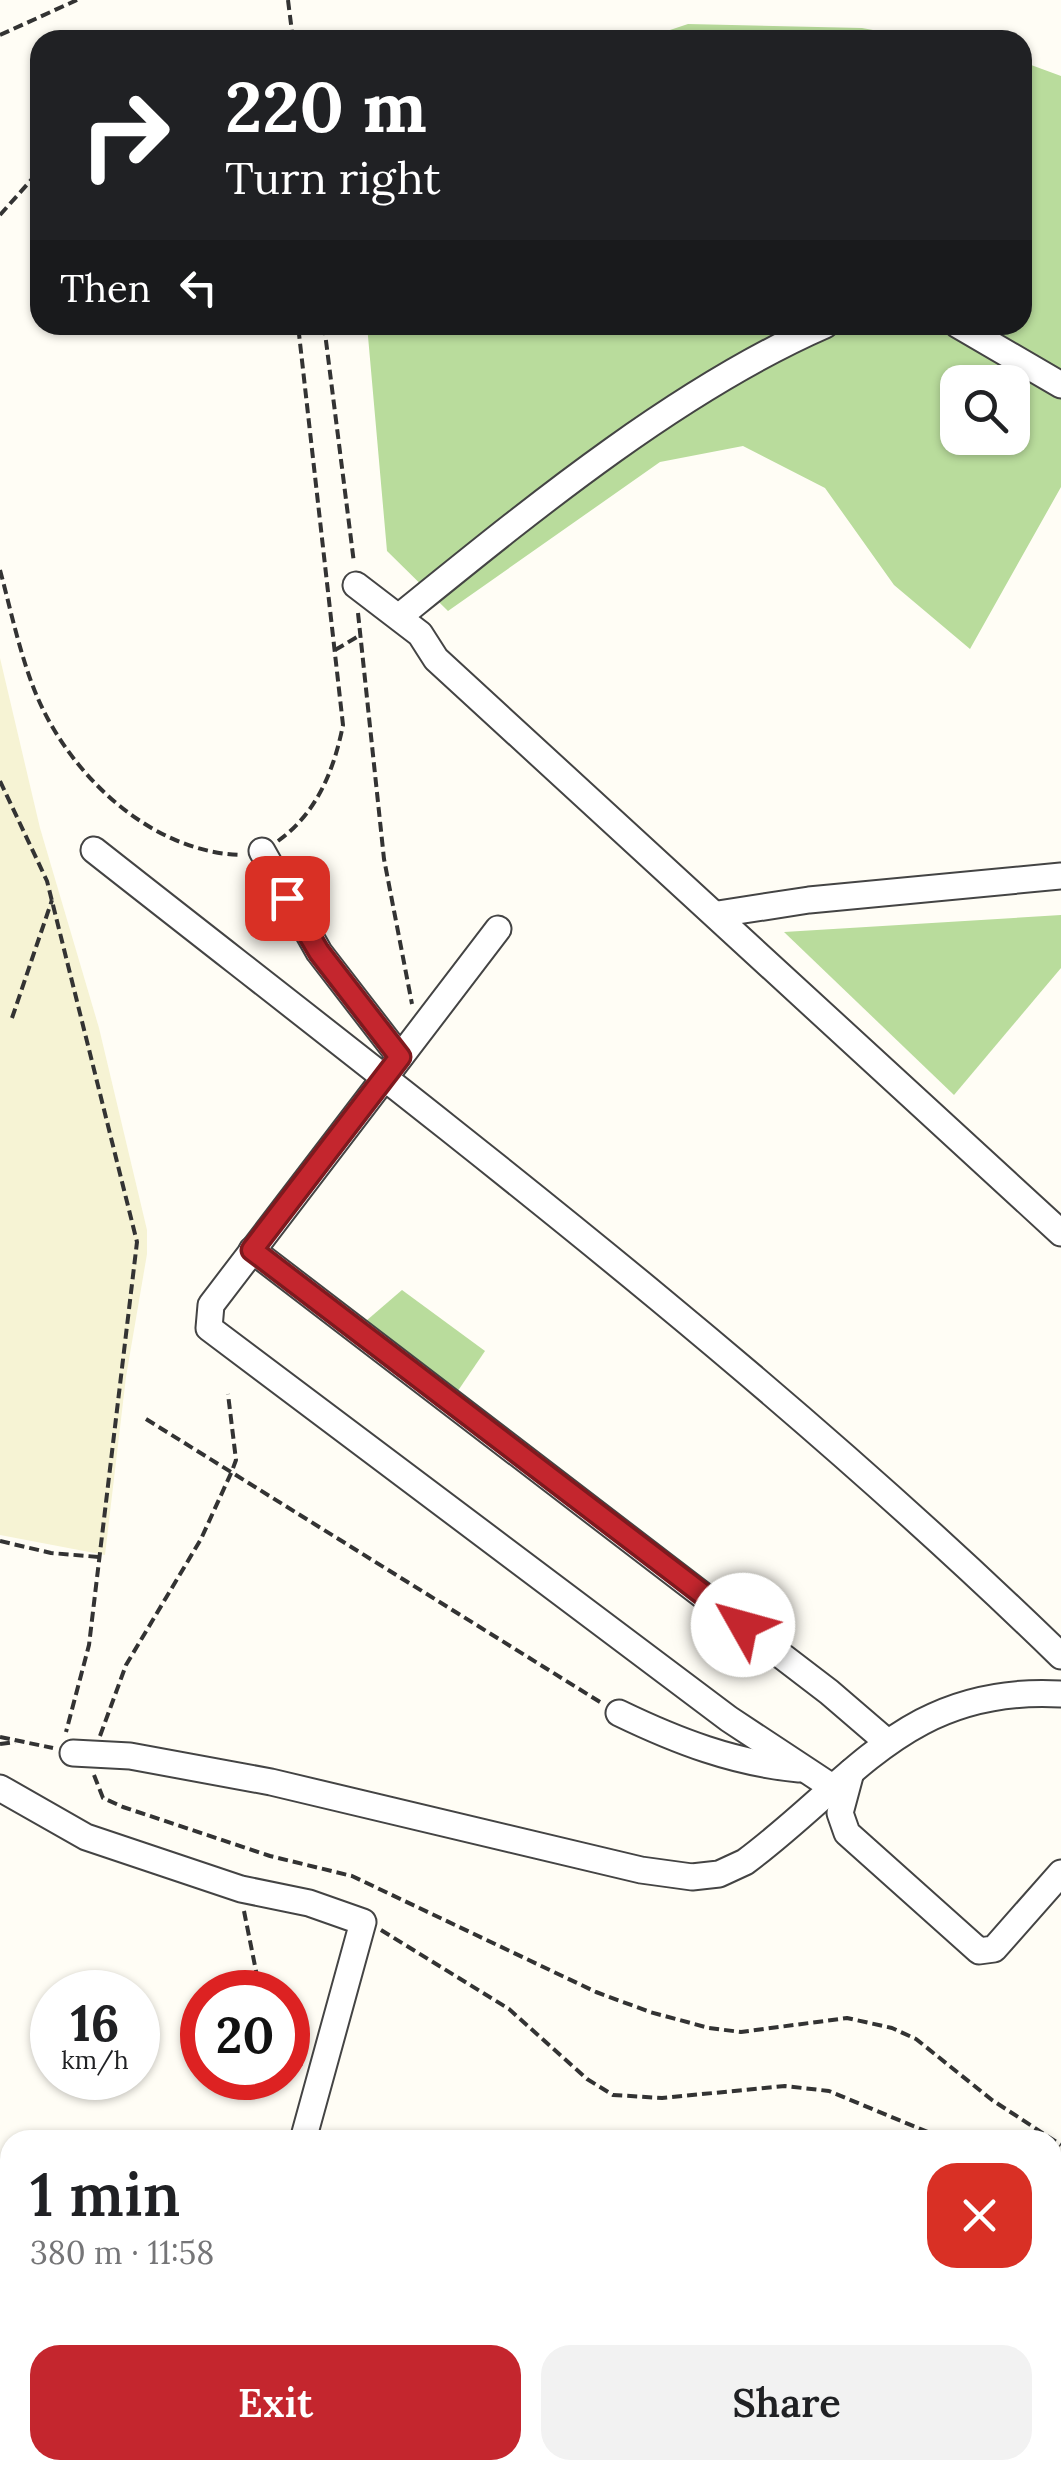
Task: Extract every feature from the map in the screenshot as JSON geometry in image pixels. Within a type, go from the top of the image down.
[{"type":"street","points":[[400,616],[539,508],[678,410],[808,335]]},
{"type":"street","points":[[975,335],[1061,385]]},
{"type":"street","points":[[356,585],[400,616],[430,645],[436,659],[1061,1233]]},
{"type":"street","points":[[94,850],[809,1425],[1061,1656]]},
{"type":"street","points":[[262,851],[319,952],[400,1057]]},
{"type":"street","points":[[718,914],[809,900],[1061,876]]},
{"type":"street","points":[[498,929],[210,1305],[209,1328],[729,1719],[832,1787]]},
{"type":"street","points":[[252,1250],[766,1644],[886,1741]]},
{"type":"street","points":[[84,1752],[271,1782],[551,1850],[692,1877],[719,1874],[745,1862],[780,1836],[853,1766],[886,1741],[959,1704],[1025,1693],[1061,1694]]},
{"type":"street","points":[[619,1713],[690,1746],[753,1764],[805,1770]]},
{"type":"street","points":[[853,1766],[840,1813],[846,1833],[978,1951],[994,1949],[1061,1874]]},
{"type":"street","points":[[0,1788],[86,1837],[240,1889],[309,1903],[363,1922],[306,2130]]},
{"type":"path","points":[[0,35],[78,0]]},
{"type":"path","points":[[288,0],[291,30]]},
{"type":"path","points":[[0,215],[30,181]]},
{"type":"path","points":[[0,570],[36,694],[51,723],[94,781],[128,812],[187,847],[218,854],[262,851],[306,816],[326,784],[343,725],[299,335]]},
{"type":"path","points":[[325,335],[384,859],[404,974],[424,1026]]},
{"type":"path","points":[[336,650],[358,637]]},
{"type":"path","points":[[0,781],[30,837],[52,900],[137,1242],[90,1645],[67,1730],[55,1749],[0,1740]]},
{"type":"path","points":[[12,1018],[52,900]]},
{"type":"path","points":[[228,1394],[236,1460],[232,1471],[201,1539],[126,1665],[84,1752],[103,1798],[219,1840],[352,1876],[596,1992],[650,2012],[741,2032],[846,2018],[892,2028],[916,2039],[992,2100],[1038,2130]]},
{"type":"path","points":[[146,1419],[619,1713]]},
{"type":"path","points":[[0,1541],[51,1553],[100,1558]]},
{"type":"path","points":[[240,1889],[256,1970]]},
{"type":"path","points":[[363,1922],[409,1945],[509,2008],[586,2079],[613,2095],[629,2100],[784,2086],[829,2091],[923,2130]]},
{"type":"shaded area","points":[[0,658],[40,828],[99,1028],[147,1230],[147,1254],[126,1377],[105,1555],[0,1535]]},
{"type":"green space","points":[[688,24],[873,30],[670,30]]},
{"type":"green space","points":[[1032,65],[1061,76],[1061,487],[970,649],[894,585],[825,488],[743,446],[660,462],[448,611],[387,551],[368,335],[1032,335]]},
{"type":"green space","points":[[1061,915],[1061,968],[954,1095],[784,932]]},
{"type":"green space","points":[[402,1290],[485,1351],[453,1398],[359,1327]]},
{"type":"route","points":[[287,898],[319,952],[400,1057],[252,1250],[329,1313],[743,1625]]}]
